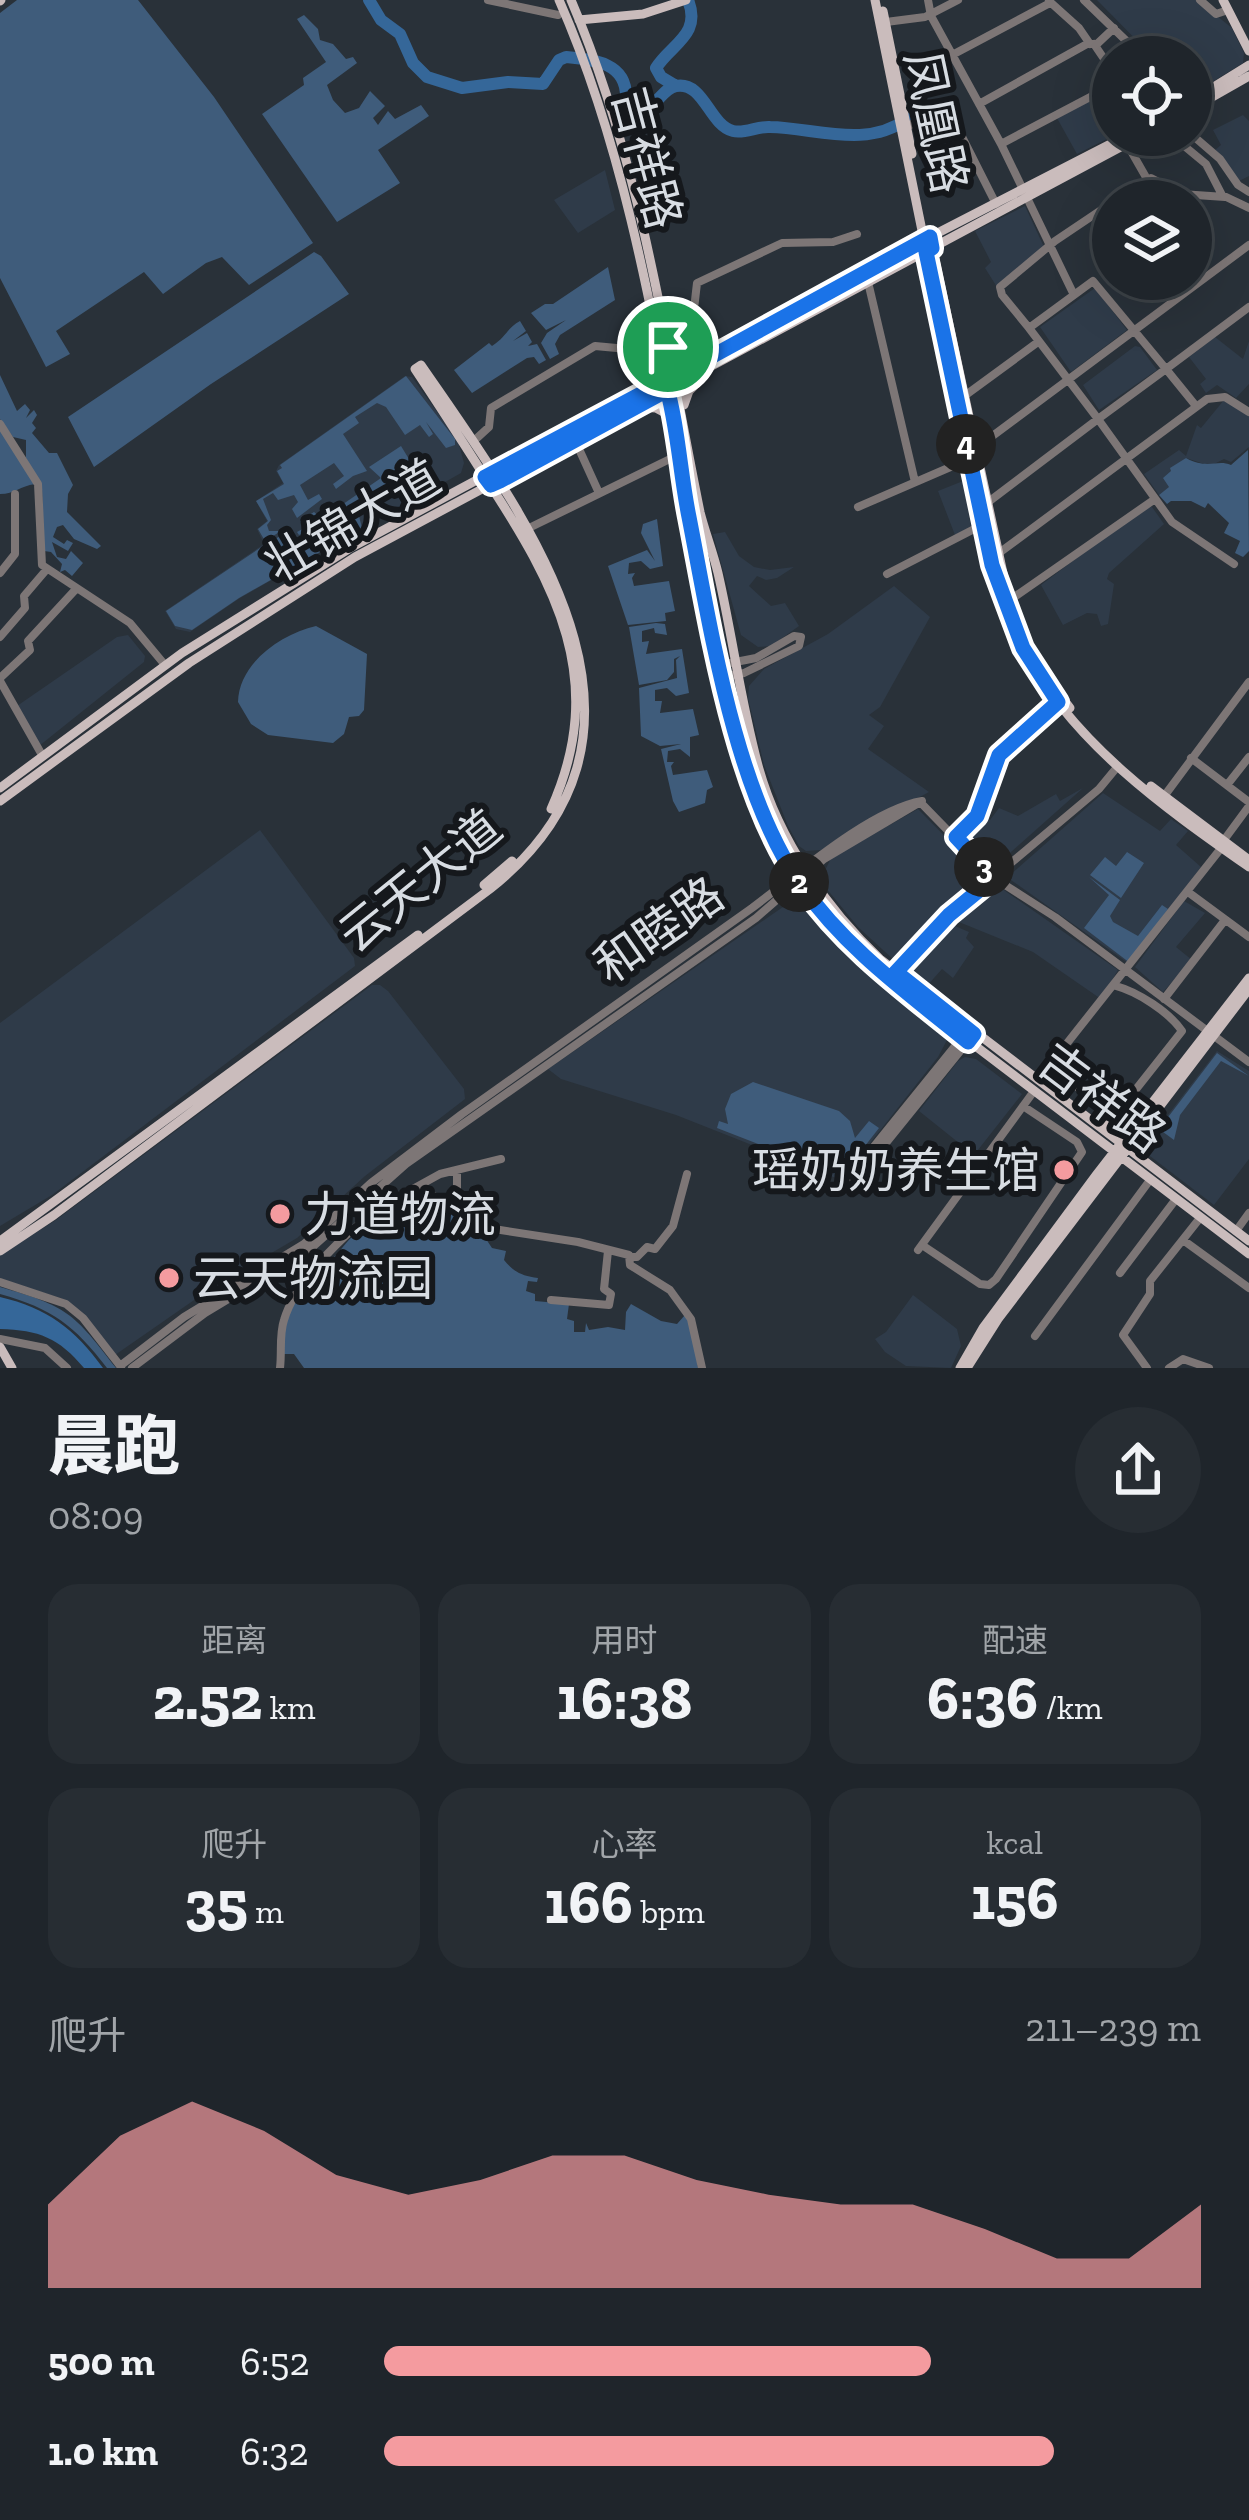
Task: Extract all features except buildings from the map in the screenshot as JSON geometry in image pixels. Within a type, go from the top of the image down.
[{"type":"main road","name":"吉祥路","points":[[560,0],[592,72],[658,348],[683,410],[701,517],[764,784],[807,868],[845,923],[908,988],[1093,1134],[1145,1163],[1249,1241]]},
{"type":"main road","name":"吉祥路","points":[[569,17],[572,0]]},
{"type":"main road","name":"凤凰路","points":[[879,0],[903,123]]},
{"type":"main road","name":"凤凰路","points":[[879,0],[972,454],[1010,600],[1040,666],[1079,719],[1130,769],[1249,864]]},
{"type":"main road","points":[[569,17],[643,14],[683,1]]},
{"type":"main road","points":[[1226,3],[1249,40]]},
{"type":"main road","points":[[1226,3],[1249,51]]},
{"type":"main road","points":[[1212,91],[1249,65]]},
{"type":"main road","points":[[1212,94],[1249,76]]},
{"type":"main road","name":"壮锦大道","points":[[0,788],[165,665],[265,598],[1097,156]]},
{"type":"main road","name":"壮锦大道","points":[[711,362],[868,282],[997,204],[1025,194]]},
{"type":"main road","name":"凤凰路","points":[[928,244],[963,397],[982,525],[1023,648],[1058,702],[1118,766],[1223,843]]},
{"type":"main road","points":[[671,416],[651,406],[632,404],[658,348],[711,362],[689,391],[683,410]]},
{"type":"main road","name":"云天大道","points":[[0,1241],[473,895],[514,859],[544,821],[564,778],[577,711],[575,665],[566,628],[493,479],[416,369],[421,364],[493,479],[552,576],[575,634],[585,706],[570,780],[547,827],[499,882],[0,1251]]},
{"type":"main road","name":"吉祥路","points":[[672,383],[671,416],[721,671],[748,778],[797,879],[836,928],[892,973]]},
{"type":"main road","name":"壮锦大道","points":[[0,801],[151,689],[277,604],[493,479]]},
{"type":"main road","points":[[710,616],[726,614]]},
{"type":"main road","points":[[964,1368],[1249,978]]},
{"type":"main road","points":[[1210,1034],[1249,989]]},
{"type":"main road","name":"吉祥路","points":[[1036,1086],[1087,1119],[1149,1179],[1249,1254]]},
{"type":"main road","points":[[1087,1119],[1118,1127],[1142,1122]]},
{"type":"main road","points":[[1142,1122],[1139,1145],[1145,1163]]},
{"type":"main road","points":[[1093,1134],[1100,1177]]},
{"type":"main road","points":[[1100,1177],[1121,1173],[1149,1179]]},
{"type":"main road","points":[[0,1346],[10,1368]]},
{"type":"street","points":[[488,0],[569,17]]},
{"type":"street","points":[[928,0],[931,16],[1001,144],[1073,293]]},
{"type":"street","points":[[886,22],[931,16],[958,0]]},
{"type":"street","points":[[1087,0],[1123,36]]},
{"type":"street","points":[[1087,0],[1124,36]]},
{"type":"street","points":[[1200,0],[1216,14],[1226,3]]},
{"type":"street","points":[[954,54],[1049,2],[1092,39]]},
{"type":"street","points":[[1104,36],[1114,28]]},
{"type":"street","points":[[979,104],[1092,44]]},
{"type":"street","points":[[1001,144],[1092,97]]},
{"type":"street","points":[[903,123],[947,106],[997,204]]},
{"type":"street","points":[[1212,152],[1249,192]]},
{"type":"street","points":[[1136,156],[1148,179],[1155,178],[1180,194],[1225,197],[1249,208]]},
{"type":"street","points":[[1197,156],[1225,197]]},
{"type":"street","points":[[1092,216],[999,290],[1172,522],[1234,564]]},
{"type":"street","points":[[668,320],[694,309],[697,284],[782,243],[833,242],[857,235]]},
{"type":"street","points":[[858,507],[972,454],[1249,245]]},
{"type":"street","points":[[868,282],[915,482]]},
{"type":"street","points":[[1029,328],[1088,282],[1096,283],[1196,406]]},
{"type":"street","points":[[986,504],[1249,307]]},
{"type":"street","points":[[963,397],[1039,342]]},
{"type":"street","points":[[477,438],[489,427],[491,407],[595,346],[658,348]]},
{"type":"street","points":[[997,554],[1196,406],[1220,396],[1249,412]]},
{"type":"street","points":[[0,424],[35,476],[42,514],[41,563],[130,623],[165,665]]},
{"type":"street","points":[[579,449],[599,494]]},
{"type":"street","points":[[531,527],[674,458]]},
{"type":"street","points":[[0,573],[15,554],[15,494]]},
{"type":"street","points":[[1010,600],[1155,499]]},
{"type":"street","points":[[886,574],[982,525]]},
{"type":"street","points":[[0,637],[25,608],[24,596],[47,569]]},
{"type":"street","points":[[43,755],[0,680],[27,656],[28,641],[76,589]]},
{"type":"street","points":[[794,636],[801,637],[799,646],[738,675],[721,671],[794,636]]},
{"type":"street","points":[[1165,795],[1249,682]]},
{"type":"street","points":[[1058,702],[999,755],[977,816],[956,837],[994,878],[1249,1062]]},
{"type":"street","points":[[1227,785],[1249,757]]},
{"type":"street","points":[[1023,1106],[1077,1142],[1081,1158],[996,1279],[989,1285],[980,1284],[920,1248],[1048,1066],[1127,972],[1249,804],[1191,758]]},
{"type":"street","points":[[892,973],[949,915],[1100,789],[1118,766]]},
{"type":"street","name":"和睦路","points":[[132,1368],[205,1312],[308,1251],[406,1164],[756,918],[807,868],[922,804],[956,837]]},
{"type":"street","name":"和睦路","points":[[121,1367],[184,1316],[304,1244],[432,1136],[797,879]]},
{"type":"street","points":[[1188,892],[1249,937]]},
{"type":"street","points":[[1164,999],[1225,920]]},
{"type":"street","points":[[1048,1066],[1113,1111],[1120,1110],[1137,1090],[1182,1031],[1131,990],[1116,986]]},
{"type":"street","points":[[849,1183],[968,1035]]},
{"type":"street","points":[[280,1368],[283,1323],[304,1280],[370,1216],[429,1178],[501,1159]]},
{"type":"street","points":[[457,1170],[457,1209]]},
{"type":"street","points":[[410,1190],[436,1195],[461,1216],[486,1228],[635,1258],[647,1247],[655,1249],[673,1226],[687,1174]]},
{"type":"street","points":[[1035,1336],[1149,1179]]},
{"type":"street","points":[[1120,1273],[1176,1199]]},
{"type":"street","points":[[1235,1231],[1249,1213]]},
{"type":"street","points":[[1147,1368],[1123,1335],[1150,1294],[1150,1281],[1200,1217]]},
{"type":"street","points":[[1184,1240],[1247,1282]]},
{"type":"street","points":[[551,1300],[609,1305],[610,1292],[604,1289],[608,1250]]},
{"type":"street","points":[[629,1257],[630,1265],[671,1291],[691,1318],[702,1368]]},
{"type":"street","points":[[0,1282],[66,1304],[121,1367]]},
{"type":"street","points":[[0,1346],[48,1349],[67,1368]]},
{"type":"street","points":[[1169,1368],[1183,1359],[1209,1368]]},
{"type":"shaded area","points":[[17,0],[138,0],[214,97],[313,243],[249,285],[222,257],[163,294],[144,272],[56,331],[70,354],[46,367],[0,278],[0,13]]},
{"type":"shaded area","points":[[1097,0],[1197,0],[1232,28],[1244,53],[1243,63],[1212,82],[1212,36],[1132,36]]},
{"type":"shaded area","points":[[304,15],[318,29],[320,40],[357,63],[327,85],[345,113],[359,108],[370,91],[385,106],[373,118],[378,125],[388,111],[395,119],[421,105],[429,116],[378,150],[400,183],[337,222],[262,114],[304,85],[303,78],[326,62],[297,19]]},
{"type":"shaded area","points":[[1092,99],[1092,146],[1077,154],[1057,118]]},
{"type":"shaded area","points":[[1243,115],[1249,121],[1249,176],[1239,181],[1215,150],[1221,145],[1213,130]]},
{"type":"shaded area","points":[[605,170],[615,210],[578,233],[554,200]]},
{"type":"shaded area","points":[[1025,206],[1044,247],[997,287],[985,268],[991,262],[975,231]]},
{"type":"shaded area","points":[[314,252],[349,294],[94,467],[68,417]]},
{"type":"shaded area","points":[[608,267],[615,300],[560,335],[555,344],[559,354],[550,359],[541,343],[566,320],[546,330],[531,313]]},
{"type":"shaded area","points":[[1092,290],[1092,300],[1104,300],[1127,330],[1071,372],[1040,327]]},
{"type":"shaded area","points":[[520,321],[526,331],[513,341],[527,333],[532,342],[528,346],[537,344],[546,360],[539,364],[534,357],[527,358],[472,393],[454,370],[489,343],[497,343]]},
{"type":"shaded area","points":[[1215,337],[1243,359],[1249,341],[1249,384],[1236,398],[1217,385],[1206,393],[1200,384],[1206,379],[1189,357]]},
{"type":"shaded area","points":[[1135,346],[1157,370],[1099,410],[1083,385]]},
{"type":"shaded area","points":[[0,375],[17,411],[25,404],[30,410],[26,418],[34,410],[32,433],[49,453],[57,453],[73,485],[67,512],[101,546],[97,549],[74,539],[63,525],[57,527],[53,537],[73,543],[68,551],[52,542],[57,557],[66,559],[71,551],[83,563],[72,576],[60,572],[62,564],[44,551],[42,489],[26,458],[26,440],[13,437],[0,419]]},
{"type":"shaded area","points":[[405,376],[412,377],[458,441],[464,463],[461,473],[240,598],[190,632],[176,629],[165,611],[264,544],[257,529],[267,521],[256,501],[283,483],[276,471],[279,465]]},
{"type":"shaded area","points":[[406,376],[455,445],[446,448],[426,422],[433,434],[429,437],[420,425],[405,435],[386,407],[377,403],[355,417],[359,423],[343,434],[367,471],[336,489],[333,484],[344,476],[334,463],[300,485],[308,500],[319,494],[322,499],[297,518],[292,509],[298,502],[294,495],[278,500],[273,493],[263,499],[271,520],[269,531],[281,531],[265,541],[258,529],[268,521],[256,501],[284,484],[277,471],[280,465]]},
{"type":"shaded area","points":[[1224,400],[1249,416],[1249,447],[1231,462],[1224,459],[1210,466],[1186,458],[1172,471],[1170,487],[1159,495],[1144,474],[1179,450],[1186,456],[1197,425],[1201,428]]},
{"type":"shaded area","points":[[0,427],[35,484],[0,494]]},
{"type":"shaded area","points":[[401,446],[412,464],[383,482],[388,482],[390,492],[345,513],[350,521],[359,516],[362,528],[192,630],[175,626],[166,611],[266,544],[270,551],[275,548],[272,541],[285,533],[298,539],[312,531],[318,534],[313,528],[297,532],[304,528],[300,521],[314,512],[321,518],[327,514],[326,520],[381,478],[369,467]]},
{"type":"shaded area","points":[[1248,450],[1249,551],[1243,557],[1235,553],[1240,541],[1224,533],[1229,523],[1208,503],[1205,508],[1191,501],[1167,504],[1159,495],[1169,487],[1163,478],[1170,468],[1186,458],[1231,465]]},
{"type":"shaded area","points":[[963,481],[971,527],[955,535],[938,491]]},
{"type":"shaded area","points":[[1152,507],[1164,524],[1109,573],[1107,579],[1114,584],[1108,624],[1101,626],[1097,614],[1087,613],[1063,625],[1041,585],[1143,508]]},
{"type":"shaded area","points":[[657,519],[663,566],[650,569],[641,561],[629,563],[628,574],[635,573],[634,586],[669,581],[675,611],[665,613],[666,621],[628,625],[608,566],[647,550],[655,561],[641,533],[643,524]]},
{"type":"shaded area","points":[[725,532],[739,556],[754,567],[794,567],[777,578],[757,576],[749,586],[771,606],[785,603],[799,626],[771,646],[758,647],[741,635],[713,534]]},
{"type":"shaded area","points":[[894,586],[930,617],[880,707],[869,715],[884,726],[868,749],[929,792],[821,850],[806,851],[788,826],[764,765],[749,686],[764,669],[828,634]]},
{"type":"shaded area","points":[[665,624],[667,635],[655,633],[654,628],[642,631],[642,642],[649,641],[646,654],[682,649],[689,693],[676,696],[667,688],[655,690],[655,701],[662,701],[660,713],[693,709],[699,735],[690,737],[690,757],[680,749],[668,751],[667,762],[674,762],[673,775],[707,770],[713,787],[707,790],[705,803],[679,812],[661,749],[681,744],[660,746],[641,736],[639,688],[677,678],[680,656],[674,659],[674,672],[667,680],[639,685],[629,627]]},
{"type":"shaded area","points":[[316,626],[367,654],[364,710],[349,717],[344,734],[333,743],[268,735],[251,724],[238,702],[240,688],[264,652]]},
{"type":"shaded area","points":[[128,635],[145,656],[144,662],[39,746],[17,706],[117,637]]},
{"type":"shaded area","points":[[1083,788],[994,867],[964,837],[982,816],[990,820],[999,808],[1018,816],[1056,794],[1060,801]]},
{"type":"shaded area","points":[[1103,793],[1160,831],[1171,819],[1188,831],[1176,845],[1201,867],[1128,963],[1010,875]]},
{"type":"shaded area","points":[[918,809],[984,876],[895,961],[858,927],[822,877],[831,858]]},
{"type":"shaded area","points":[[260,830],[354,958],[355,966],[52,1195],[0,1226],[0,1023]]},
{"type":"shaded area","points":[[1127,852],[1144,863],[1121,898],[1090,875],[1105,857],[1116,866]]},
{"type":"shaded area","points":[[1089,877],[1120,900],[1110,916],[1113,922],[1138,936],[1162,905],[1168,909],[1130,963],[1084,928],[1109,895]]},
{"type":"shaded area","points":[[998,886],[1118,970],[1101,999],[1033,952],[959,922],[958,918]]},
{"type":"shaded area","points":[[793,900],[947,1040],[841,1180],[676,1115],[561,1079],[548,1069]]},
{"type":"shaded area","points":[[1184,901],[1205,913],[1176,947],[1192,960],[1163,992],[1135,967]]},
{"type":"shaded area","points":[[948,923],[969,932],[966,938],[974,947],[953,978],[942,969],[926,987],[908,969]]},
{"type":"shaded area","points":[[372,985],[388,991],[464,1089],[465,1099],[365,1176],[297,1238],[210,1289],[115,1355],[76,1308],[61,1298],[0,1280],[0,1255],[56,1220]]},
{"type":"shaded area","points":[[1217,1051],[1249,1071],[1249,1159],[1214,1205],[1146,1153],[1144,1146]]},
{"type":"shaded area","points":[[1217,1053],[1249,1076],[1221,1061],[1180,1115],[1174,1140],[1159,1129]]},
{"type":"shaded area","points":[[965,1057],[976,1059],[1022,1094],[974,1155],[919,1111]]},
{"type":"shaded area","points":[[753,1082],[839,1111],[850,1121],[855,1138],[869,1121],[879,1128],[840,1178],[836,1177],[717,1128],[719,1121],[728,1124],[725,1109],[731,1094]]},
{"type":"shaded area","points":[[444,1201],[480,1230],[492,1248],[506,1251],[504,1260],[511,1267],[538,1278],[528,1281],[526,1291],[535,1294],[535,1301],[569,1304],[567,1319],[574,1321],[574,1332],[585,1332],[586,1323],[589,1330],[625,1330],[631,1304],[661,1321],[677,1324],[685,1315],[692,1326],[698,1368],[304,1368],[294,1354],[282,1354],[286,1324],[297,1300],[352,1237],[390,1222],[443,1217]]},
{"type":"shaded area","points":[[0,1287],[67,1314],[116,1368],[107,1368],[61,1320],[0,1294]]},
{"type":"shaded area","points":[[913,1295],[957,1329],[961,1346],[951,1368],[906,1366],[875,1339],[886,1332]]},
{"type":"shaded area","points":[[0,1297],[59,1322],[103,1368],[84,1368],[47,1338],[0,1329]]},
{"type":"waterway","points":[[369,0],[381,20],[400,34],[413,63],[427,77],[462,88],[508,82],[543,84],[566,57],[615,70],[626,98],[647,109],[672,87],[686,86],[733,131],[770,127],[858,135],[907,119]]},
{"type":"waterway","points":[[676,86],[656,68],[688,31],[688,0]]},
{"type":"place","name":"瑶奶奶养生馆","points":[[1064,1170]]},
{"type":"place","name":"力道物流","points":[[280,1214]]},
{"type":"place","name":"云天物流园","points":[[169,1278]]},
{"type":"route","points":[[668,347],[678,385],[668,390],[662,393],[500,481],[491,485],[485,477],[665,381],[668,390],[689,517],[722,677],[756,800],[799,883],[836,928],[890,981],[968,1042],[974,1034],[896,972],[949,915],[994,878],[956,837],[977,816],[999,755],[1058,702],[1023,648],[992,565],[926,252],[932,248],[930,237],[709,358],[684,357],[668,347]]}]
